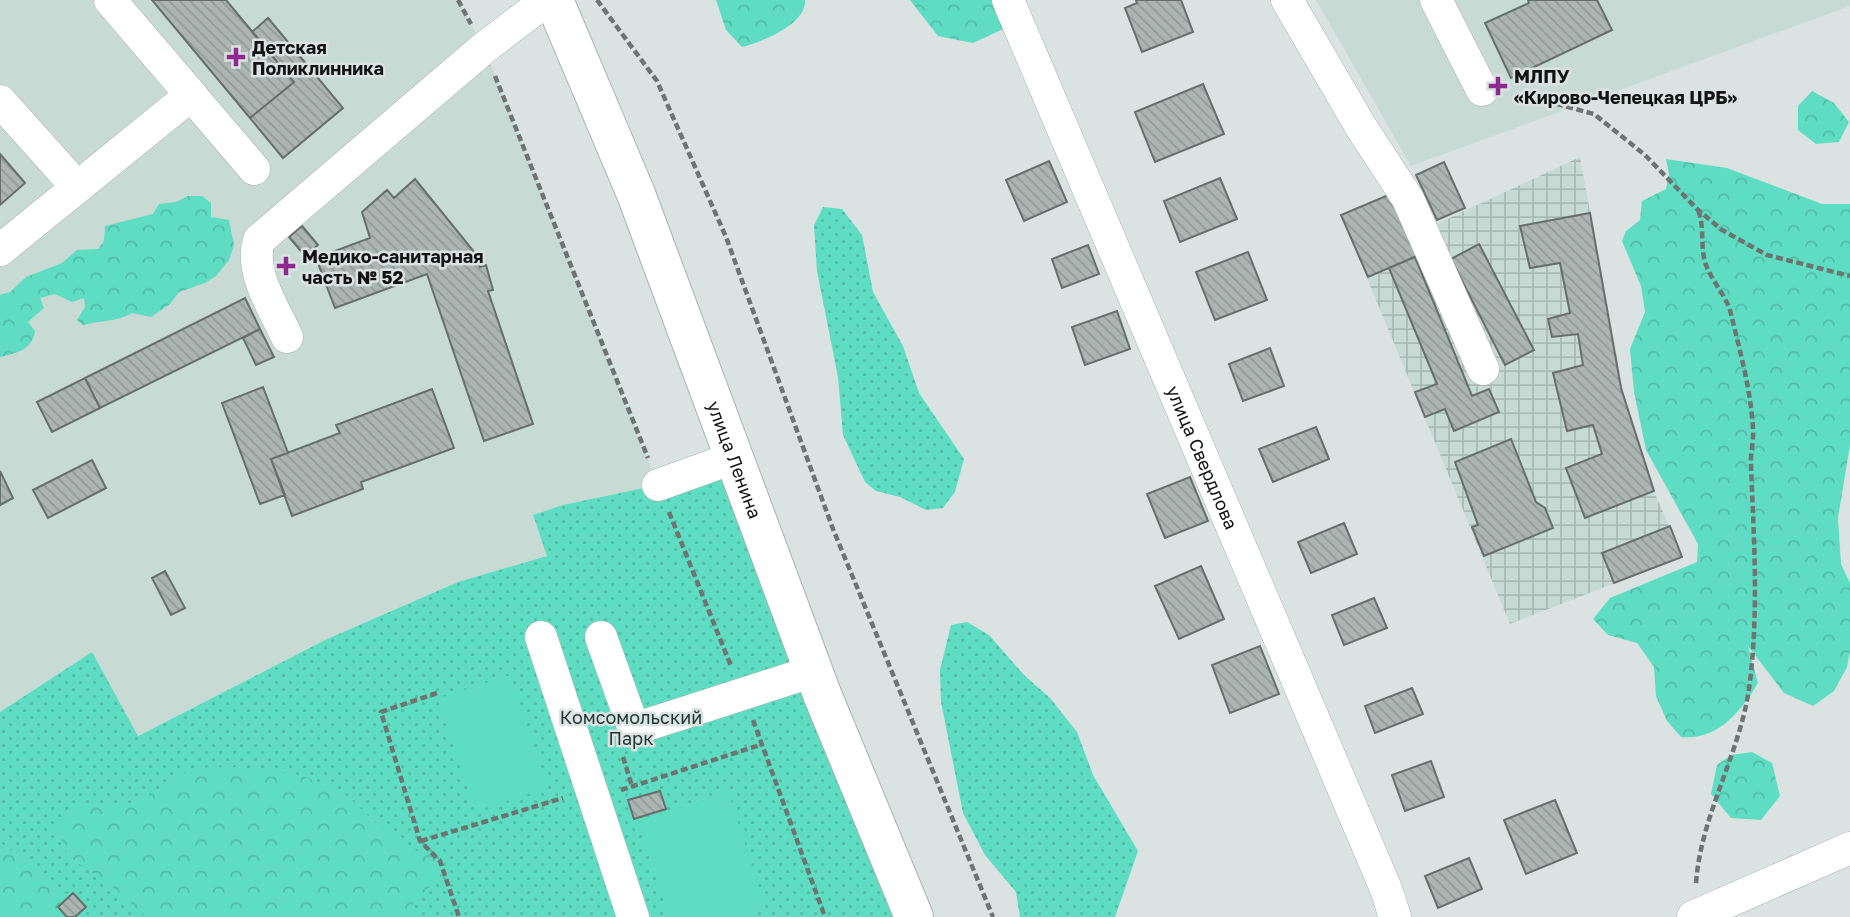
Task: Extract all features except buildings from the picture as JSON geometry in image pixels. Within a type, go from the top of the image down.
[{"type":"main road","name":"улица Ленина","points":[[554,0],[632,182],[814,671],[914,917]]},
{"type":"street","points":[[110,0],[254,169]]},
{"type":"street","points":[[287,337],[257,270],[255,255],[259,240],[484,48],[547,0]]},
{"type":"street","name":"улица Свердлова","points":[[1008,0],[1386,889],[1395,917]]},
{"type":"street","points":[[1287,0],[1361,127],[1408,199],[1483,369]]},
{"type":"street","points":[[1436,0],[1482,90]]},
{"type":"street","points":[[0,250],[191,95]]},
{"type":"street","points":[[0,101],[77,187]]},
{"type":"street","points":[[658,485],[736,457]]},
{"type":"street","points":[[541,637],[633,917]]},
{"type":"street","points":[[601,637],[634,729],[814,671]]},
{"type":"street","points":[[1695,916],[1850,848]]},
{"type":"path","points":[[597,0],[657,81],[726,237],[833,529],[993,917]]},
{"type":"path","points":[[1546,101],[1594,114],[1645,155],[1698,210],[1722,230],[1767,255],[1850,276]]},
{"type":"path","points":[[1695,916],[1696,880],[1703,836],[1721,793],[1743,717],[1754,658],[1756,629],[1755,511],[1751,466],[1753,429],[1730,310],[1705,262],[1704,226],[1698,210]]},
{"type":"path","points":[[437,693],[382,712],[420,841],[440,861],[459,917]]},
{"type":"path","points":[[420,841],[763,744]]},
{"type":"shaded area","name":"Медико-санитарная часть № 52","points":[[0,0],[458,0],[484,48],[658,485],[563,505],[533,515],[547,556],[458,582],[325,640],[137,736],[92,652],[0,712]]},
{"type":"shaded area","name":"МЛПУ «Кирово-Чепецкая ЦРБ»","points":[[1316,0],[1850,0],[1850,6],[1411,166]]},
{"type":"shaded area","points":[[1580,157],[1628,417],[1654,491],[1682,557],[1510,624],[1341,215],[1393,193],[1411,236]]},
{"type":"green space","points":[[716,0],[805,0],[799,17],[782,31],[742,47],[726,30]]},
{"type":"green space","points":[[910,0],[1018,0],[1010,26],[973,43],[938,36]]},
{"type":"green space","points":[[1812,91],[1834,103],[1849,122],[1839,142],[1816,144],[1798,130],[1798,106]]},
{"type":"green space","points":[[1666,159],[1727,168],[1822,204],[1850,204],[1850,445],[1838,518],[1841,564],[1850,583],[1850,651],[1847,667],[1834,691],[1813,706],[1784,693],[1748,646],[1758,683],[1744,704],[1727,722],[1706,734],[1694,737],[1681,737],[1667,721],[1656,696],[1654,667],[1637,643],[1608,635],[1593,619],[1610,598],[1697,562],[1698,544],[1646,450],[1634,392],[1630,349],[1645,312],[1641,286],[1622,241],[1626,231],[1640,220],[1642,201],[1666,189],[1669,174]]},
{"type":"green space","points":[[188,196],[202,196],[211,203],[211,217],[229,220],[234,245],[229,260],[216,276],[179,292],[170,304],[151,317],[132,313],[83,325],[77,320],[85,307],[84,298],[72,302],[55,294],[40,298],[44,308],[28,322],[35,331],[31,343],[18,352],[0,357],[0,295],[10,292],[26,277],[62,263],[77,250],[98,249],[104,241],[105,226],[153,214],[159,204],[176,202]]},
{"type":"green space","points":[[823,207],[842,209],[862,235],[873,292],[903,346],[919,393],[964,459],[955,492],[943,508],[926,510],[900,497],[876,491],[865,482],[843,435],[838,377],[817,271],[814,225]]},
{"type":"green space","name":"Комсомольский Парк","points":[[736,457],[914,917],[0,917],[0,712],[92,652],[138,736],[325,640],[458,582],[547,556],[533,515],[563,505],[658,485]]},
{"type":"green space","points":[[967,622],[989,635],[1024,675],[1050,698],[1077,732],[1093,775],[1138,851],[1115,917],[1020,917],[1016,892],[985,855],[963,813],[941,702],[940,670],[951,625]]},
{"type":"green space","points":[[511,675],[547,788],[476,811],[439,698]]},
{"type":"green space","points":[[1752,752],[1772,763],[1780,796],[1761,820],[1731,818],[1711,794],[1717,765],[1731,755]]},
{"type":"green space","points":[[237,767],[301,775],[346,795],[401,846],[435,856],[442,876],[413,903],[412,917],[147,917],[106,882],[68,856],[54,822],[77,807],[138,802],[172,784],[191,768]]},
{"type":"green space","points":[[728,792],[766,909],[742,917],[670,917],[639,822]]},
{"type":"green space","points":[[0,842],[46,876],[70,910],[92,917],[0,917]]},
{"type":"place","name":"Детская Поликлинника","points":[[236,57]]},
{"type":"place","name":"МЛПУ «Кирово-Чепецкая ЦРБ»","points":[[1498,86]]},
{"type":"place","name":"Медико-санитарная часть № 52","points":[[286,266]]}]
